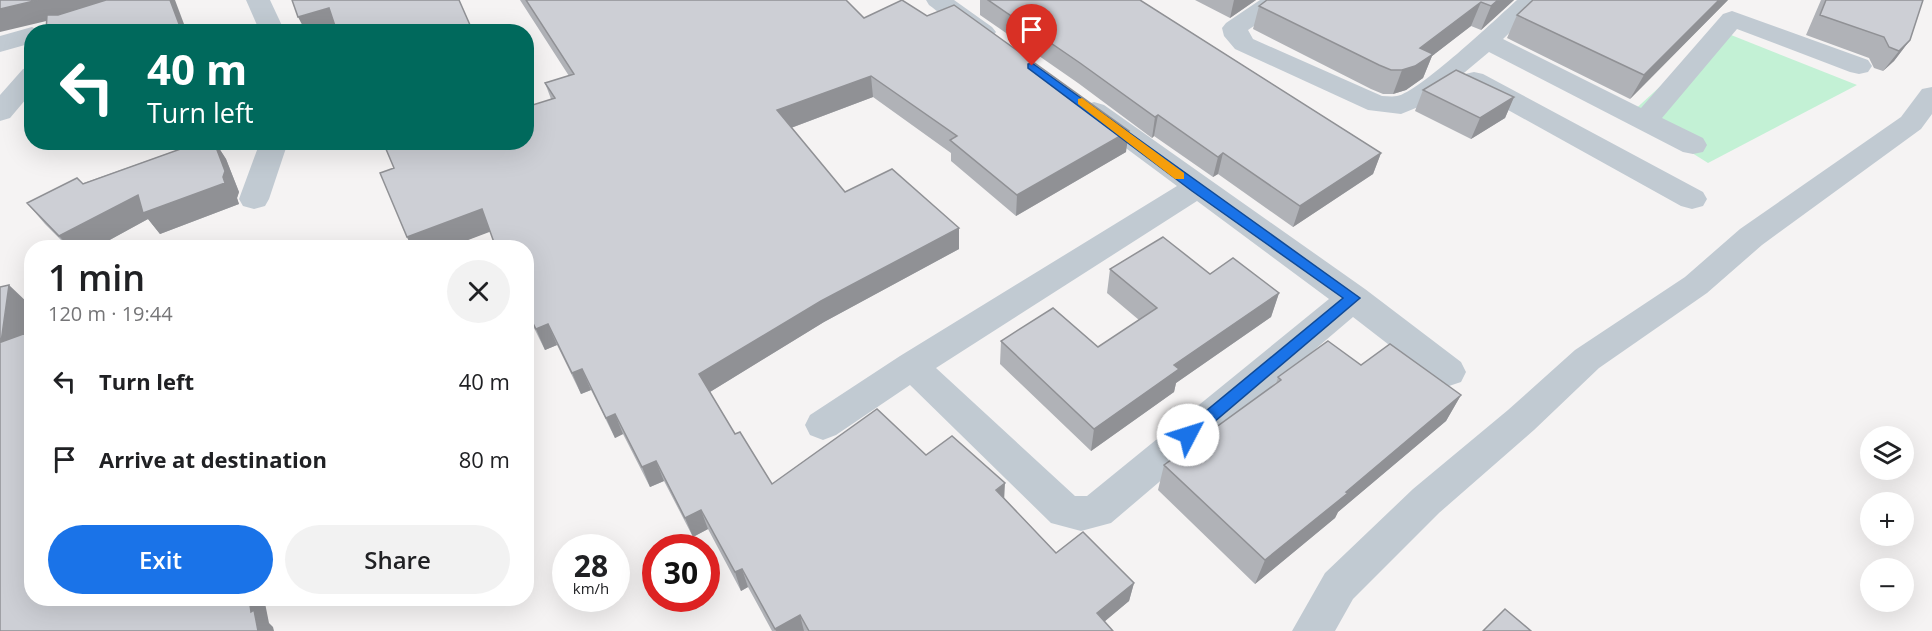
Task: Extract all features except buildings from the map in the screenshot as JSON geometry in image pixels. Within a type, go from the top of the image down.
[{"type":"street","points":[[258,0],[269,24]]},
{"type":"street","points":[[1276,0],[1235,28],[1237,36],[1244,44],[1378,105],[1401,105],[1418,97],[1454,69],[1532,0]]},
{"type":"street","points":[[946,2],[1001,45]]},
{"type":"street","points":[[1645,121],[1732,19],[1859,66]]},
{"type":"street","points":[[0,44],[24,37]]},
{"type":"street","points":[[1486,40],[1693,145]]},
{"type":"street","points":[[1454,69],[1692,200]]},
{"type":"street","points":[[0,112],[24,84]]},
{"type":"street","points":[[1313,631],[1339,586],[1347,578],[1426,501],[1521,420],[1587,359],[1696,285],[1751,237],[1911,123],[1932,95]]},
{"type":"street","points":[[1077,98],[1196,188],[1353,298],[1449,372]]},
{"type":"street","points":[[254,199],[271,150]]},
{"type":"street","points":[[823,425],[912,366],[1196,188]]},
{"type":"street","points":[[912,366],[1065,511],[1081,514],[1097,511],[1353,298]]},
{"type":"green space","points":[[1721,31],[1857,85],[1708,163],[1630,114]]},
{"type":"slow traffic","points":[[1082,102],[1180,176]]},
{"type":"route","points":[[1032,66],[1196,188],[1353,298],[1188,435]]}]
